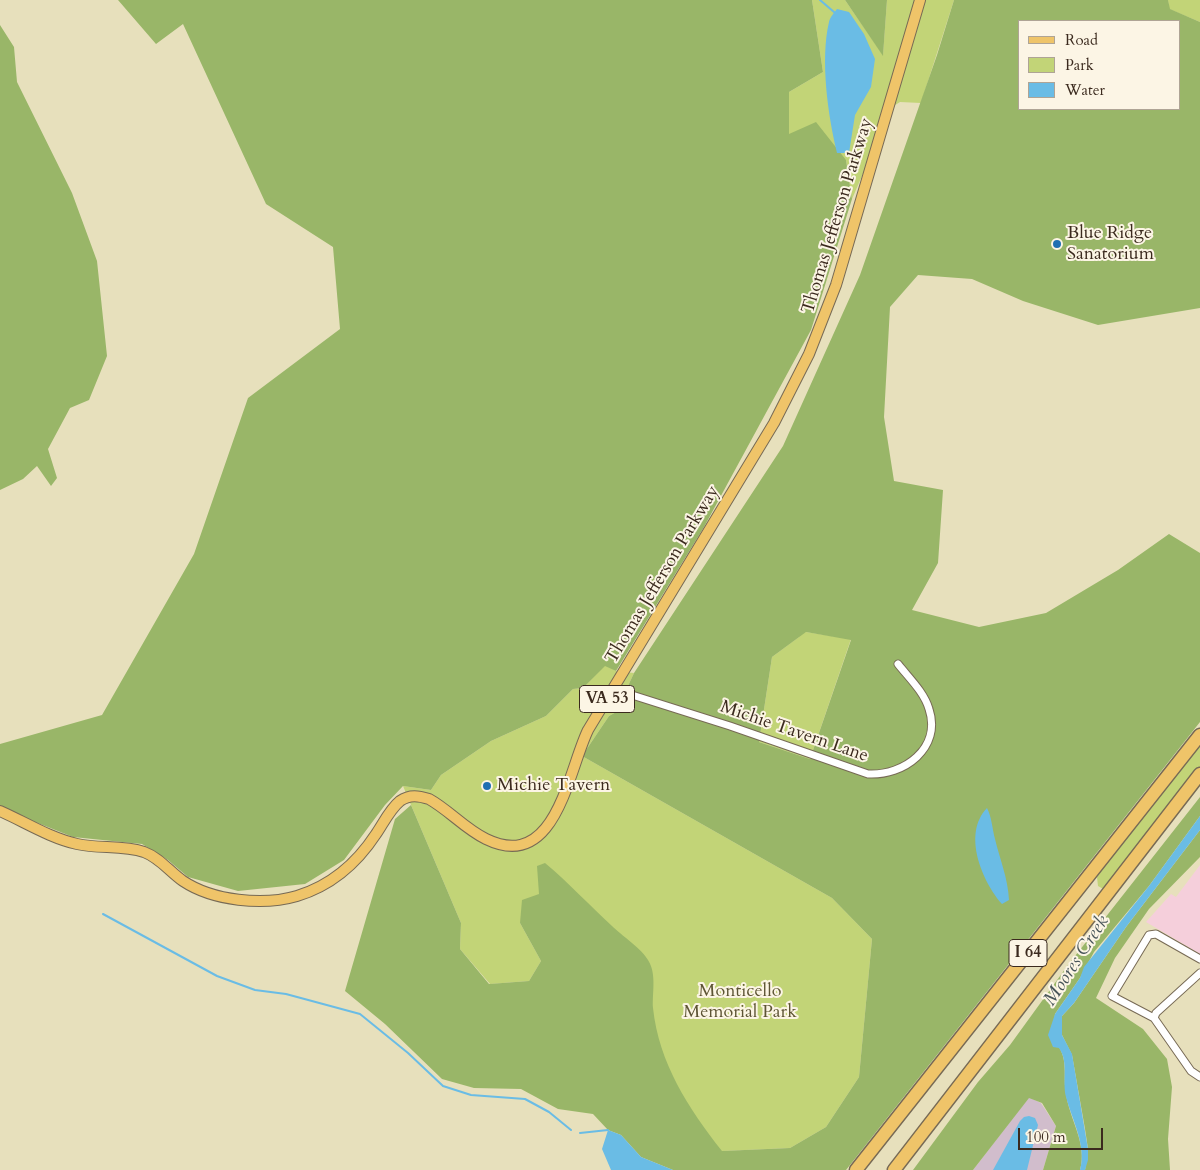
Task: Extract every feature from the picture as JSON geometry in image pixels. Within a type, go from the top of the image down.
[{"type":"highway","name":"I 64","points":[[856,1170],[1200,735]]},
{"type":"highway","name":"I 64","points":[[894,1170],[1200,774]]},
{"type":"highway","points":[[1179,801],[1200,778]]},
{"type":"main road","name":"Thomas Jefferson Parkway","points":[[0,812],[67,841],[144,852],[159,861],[185,883],[209,892],[238,898],[286,898],[314,890],[344,871],[370,844],[396,805],[409,797],[421,796],[429,799],[470,830],[495,842],[519,843],[537,836],[548,827],[557,812],[582,743],[774,423],[808,354],[836,285],[920,0]]},
{"type":"street","name":"Michie Tavern Lane","points":[[614,687],[632,695],[730,726],[868,774],[886,774],[903,768],[918,757],[928,742],[931,730],[930,711],[925,700],[898,664]]},
{"type":"street","points":[[1200,959],[1156,934],[1149,935],[1112,996],[1154,1018],[1190,1071],[1200,1077]]},
{"type":"street","points":[[1154,1018],[1156,1013],[1200,973]]},
{"type":"shaded area","points":[[1200,865],[1200,954],[1146,922],[1171,894],[1176,897]]},
{"type":"shaded area","points":[[1029,1097],[1041,1103],[1056,1126],[1043,1170],[973,1170]]},
{"type":"green space","points":[[118,0],[812,0],[823,72],[789,92],[789,134],[816,122],[846,160],[852,199],[811,330],[704,527],[616,671],[605,666],[583,688],[573,689],[546,716],[491,741],[441,775],[431,790],[403,786],[385,805],[344,860],[305,884],[238,891],[188,877],[168,860],[142,844],[73,837],[0,808],[0,744],[102,715],[194,554],[248,398],[340,329],[333,247],[266,204],[183,24],[156,44]]},
{"type":"green space","points":[[812,0],[845,0],[883,55],[887,0],[954,0],[921,103],[900,102],[892,107],[852,199],[846,160],[789,134],[789,92],[823,72]]},
{"type":"green space","points":[[845,0],[887,0],[883,56]]},
{"type":"green space","points":[[954,0],[1168,0],[1170,9],[1200,22],[1200,308],[1098,325],[1023,301],[972,279],[918,275],[890,307],[884,417],[894,481],[943,490],[938,563],[912,610],[979,627],[1046,613],[1118,570],[1169,534],[1200,553],[1200,722],[846,1170],[673,1170],[641,1157],[621,1135],[608,1130],[593,1114],[558,1109],[521,1089],[474,1088],[442,1079],[385,1024],[345,991],[395,819],[411,805],[461,923],[460,949],[489,984],[529,981],[541,961],[520,923],[522,900],[539,894],[537,866],[545,863],[636,947],[651,965],[654,984],[653,1008],[662,1048],[677,1084],[698,1118],[722,1151],[790,1148],[826,1127],[859,1077],[872,939],[832,898],[582,756],[609,716],[634,702],[627,688],[634,673],[783,446],[860,275],[937,55]],"holes":[[[806,632],[851,640],[810,759],[759,742],[772,657]]]},
{"type":"green space","points":[[1168,0],[1200,0],[1200,22],[1169,9]]},
{"type":"green space","points":[[0,25],[14,47],[17,82],[72,193],[97,261],[107,356],[89,400],[70,408],[48,449],[57,478],[51,486],[37,466],[23,479],[0,490]]},
{"type":"green space","points":[[806,632],[851,639],[810,759],[759,742],[772,657],[799,637],[801,633]]},
{"type":"green space","name":"Monticello Memorial Park","points":[[605,665],[616,671],[634,673],[627,688],[634,702],[609,716],[582,756],[832,898],[872,939],[859,1077],[826,1127],[790,1148],[722,1151],[661,1149],[539,894],[520,923],[541,961],[529,981],[490,984],[460,949],[461,923],[403,786],[431,790],[441,775],[491,741],[546,716],[573,689],[583,688]]},
{"type":"green space","points":[[1200,744],[1200,769],[1105,890],[1098,886],[1097,877],[1106,864]]},
{"type":"green space","points":[[1200,797],[1200,816],[1149,886],[1094,952],[1080,978],[1055,1014],[1053,1047],[1059,1047],[1062,1052],[1068,1103],[1082,1151],[1080,1170],[1043,1170],[1056,1126],[1042,1103],[1029,1098],[973,1170],[913,1170],[978,1082],[1010,1045],[1068,965]]},
{"type":"green space","points":[[1200,830],[1200,857],[1149,909],[1115,958],[1096,998],[1143,1029],[1167,1059],[1172,1087],[1168,1139],[1170,1170],[1085,1170],[1088,1149],[1072,1055],[1062,1035],[1062,1016],[1074,1003],[1126,927]]},
{"type":"water","points":[[837,9],[849,12],[864,34],[875,59],[871,87],[855,115],[849,153],[837,153],[826,88],[826,37],[830,20]]},
{"type":"water","points":[[987,808],[1008,892],[1009,900],[1002,904],[982,870],[975,844],[976,831],[980,819]]},
{"type":"water","points":[[1200,816],[1200,830],[1126,927],[1074,1003],[1062,1016],[1062,1035],[1072,1054],[1088,1149],[1088,1160],[1085,1170],[1080,1170],[1082,1152],[1066,1097],[1064,1059],[1059,1048],[1053,1047],[1048,1035],[1055,1014],[1080,978],[1084,967],[1149,886]]},
{"type":"water","points":[[1024,1117],[1035,1118],[1038,1125],[1027,1170],[993,1170],[1020,1121]]},
{"type":"water","points":[[608,1130],[621,1135],[641,1157],[673,1170],[611,1170],[602,1149]]},
{"type":"waterway","points":[[820,0],[834,12]]},
{"type":"waterway","points":[[103,914],[217,976],[255,990],[286,994],[360,1014],[408,1053],[443,1086],[471,1095],[525,1099],[549,1112],[571,1130]]},
{"type":"waterway","points":[[580,1133],[608,1130]]},
{"type":"place","name":"Blue Ridge Sanatorium","points":[[1057,244]]},
{"type":"place","name":"Michie Tavern","points":[[487,786]]},
{"type":"water label","name":"Moores Creek","points":[[1077,961]]}]
